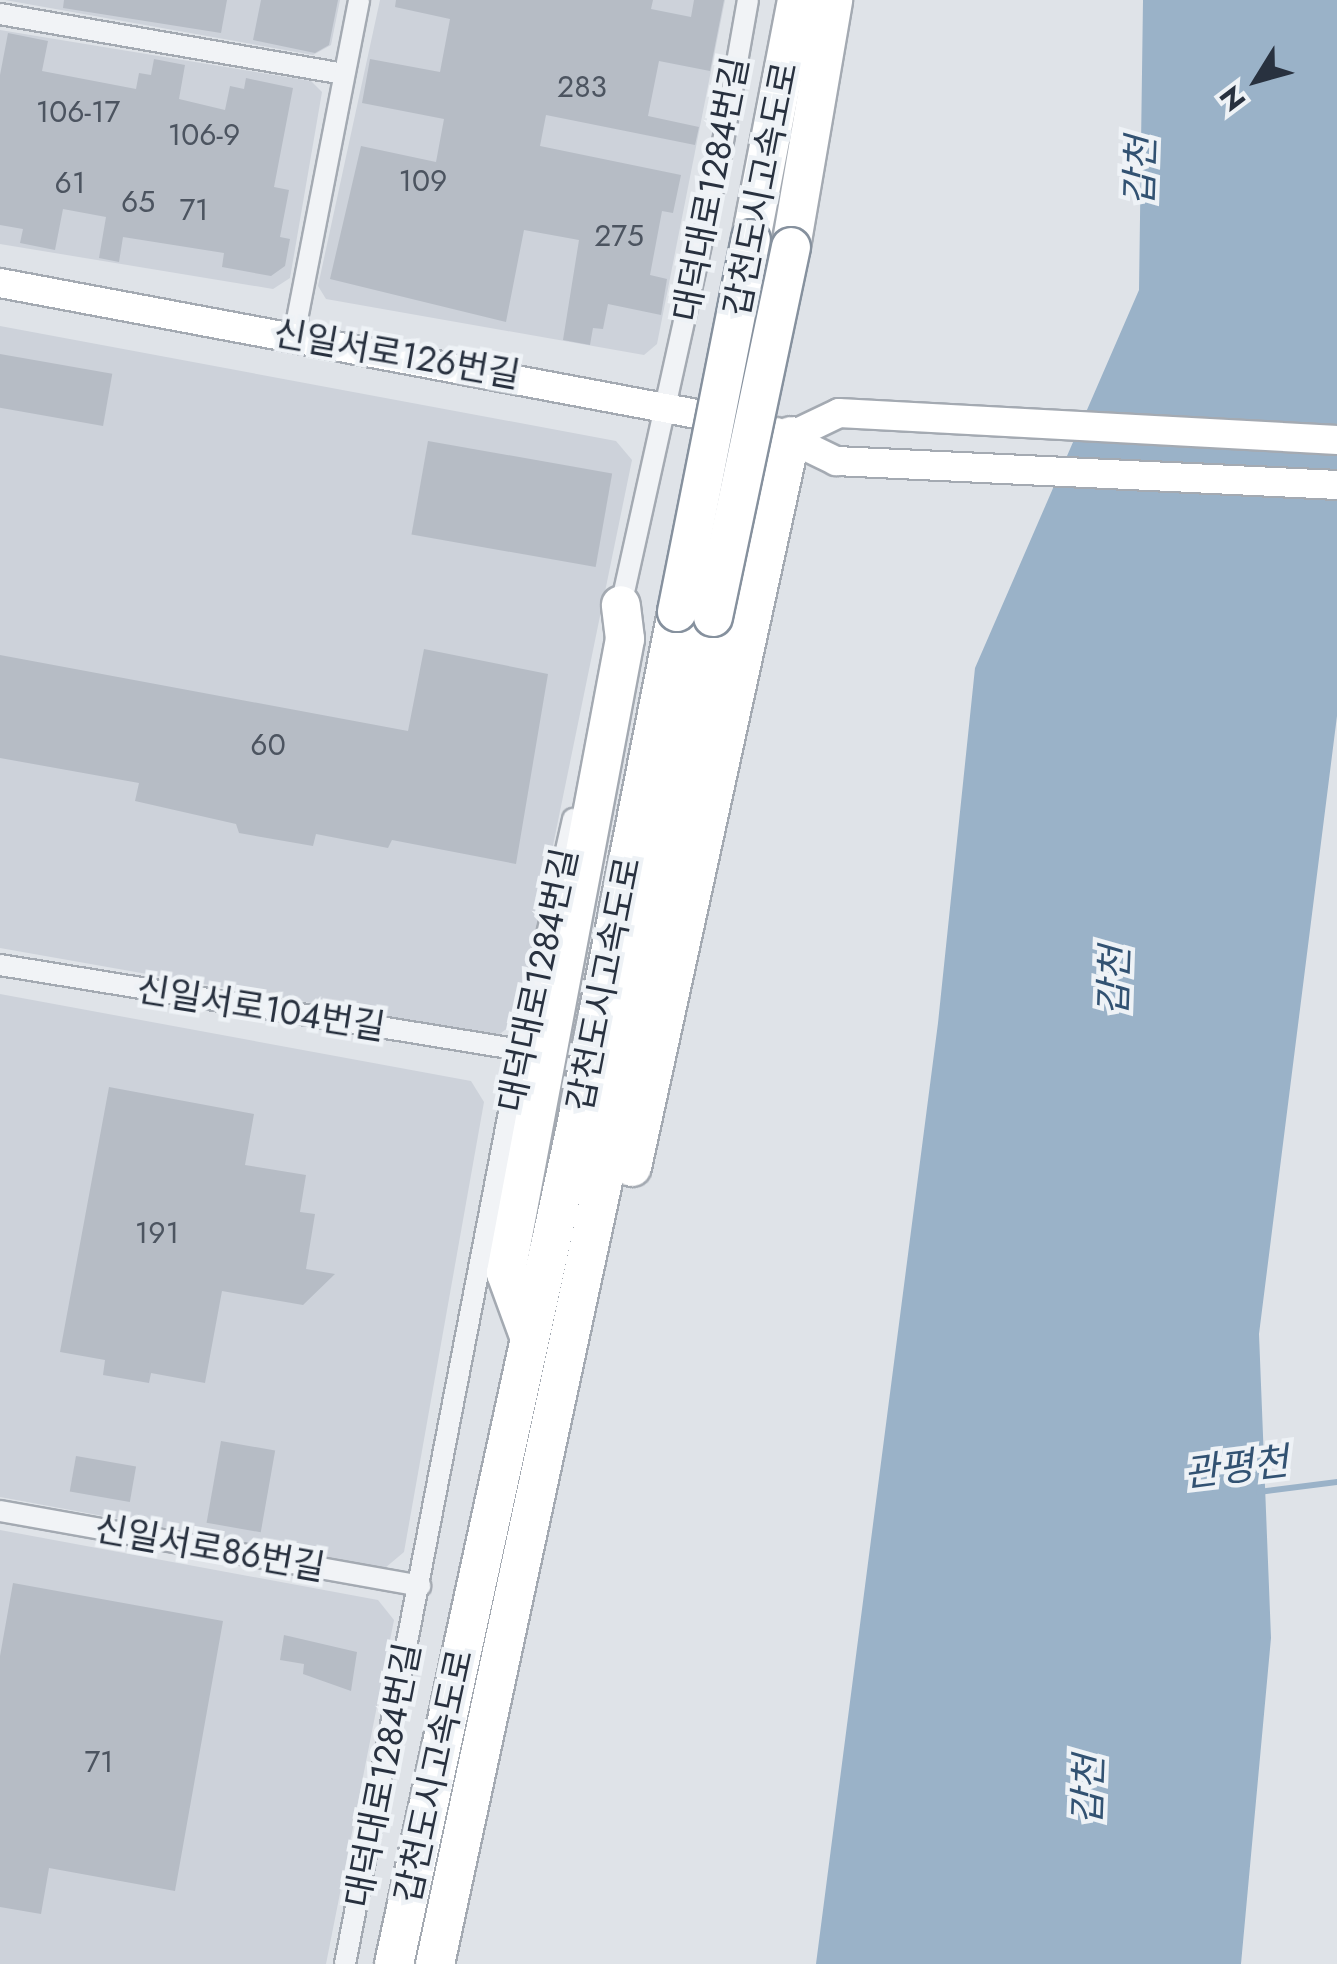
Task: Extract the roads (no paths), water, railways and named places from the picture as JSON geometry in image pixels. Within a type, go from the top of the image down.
[{"type":"highway","name":"갑천도시고속도로","points":[[435,1964],[573,1312],[695,614],[751,238],[797,0]]},
{"type":"highway","name":"갑천도시고속도로","points":[[394,1964],[530,1336],[695,614],[791,246],[833,0]]},
{"type":"highway","points":[[573,1312],[630,1176],[792,436]]},
{"type":"highway","points":[[530,1336],[506,1273],[625,639],[621,605]]},
{"type":"street","points":[[294,335],[360,0]]},
{"type":"street","name":"대덕대로1284번길","points":[[345,1964],[521,1050],[666,404],[748,0]]},
{"type":"street","points":[[0,14],[343,74]]},
{"type":"street","name":"신일서로126번길","points":[[0,283],[666,404],[792,436],[836,460],[1337,485]]},
{"type":"street","points":[[792,436],[839,413],[1337,440]]},
{"type":"street","name":"신일서로104번길","points":[[0,965],[521,1050]]},
{"type":"street","name":"신일서로86번길","points":[[0,1511],[420,1586]]},
{"type":"water","name":"갑천","points":[[1143,0],[1337,0],[1337,716],[1259,1334],[1271,1638],[1241,1964],[816,1964],[938,1023],[975,668],[1139,290]]},
{"type":"waterway","name":"관평천","points":[[1259,1492],[1337,1482]]}]
